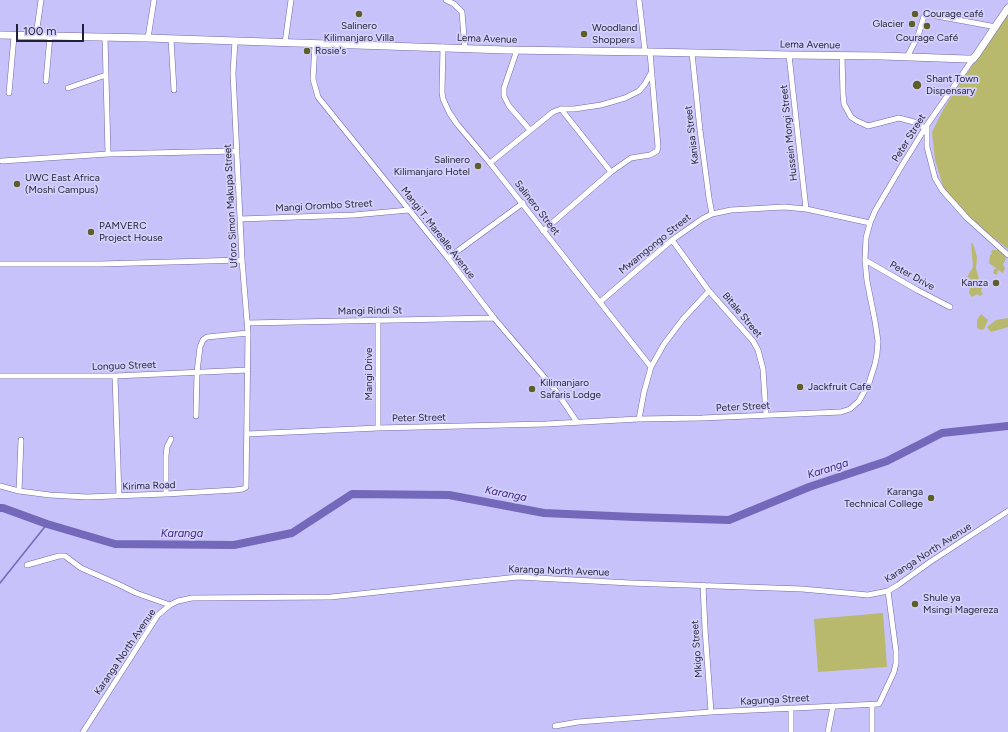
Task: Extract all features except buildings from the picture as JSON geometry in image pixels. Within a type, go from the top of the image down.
[{"type":"main road","points":[[972,58],[977,54],[1008,8]]},
{"type":"main road","name":"Lema Avenue","points":[[0,35],[148,38],[443,47],[465,49],[960,59],[972,58]]},
{"type":"street","points":[[36,36],[41,0]]},
{"type":"street","points":[[148,38],[154,0]]},
{"type":"street","points":[[285,43],[291,0]]},
{"type":"street","points":[[446,0],[461,9],[465,49]]},
{"type":"street","points":[[543,231],[611,172],[631,158],[650,155],[657,151],[658,147],[651,73],[639,0]]},
{"type":"street","points":[[907,57],[918,36],[926,14],[996,27]]},
{"type":"street","points":[[9,93],[14,36]]},
{"type":"street","points":[[46,81],[50,36]]},
{"type":"street","points":[[105,37],[108,154]]},
{"type":"street","points":[[171,39],[174,90]]},
{"type":"street","name":"Uforo Simon Makupa Street","points":[[235,41],[233,73],[242,260],[248,333],[247,434]]},
{"type":"street","name":"Mangi T. Marealle Avenue","points":[[315,44],[313,79],[318,97],[448,258],[494,318],[556,391],[577,422]]},
{"type":"street","name":"Salinero Street","points":[[443,47],[443,99],[449,112],[457,124],[523,203],[543,231],[652,367]]},
{"type":"street","points":[[517,50],[504,88],[504,96],[509,106],[530,130]]},
{"type":"street","name":"Kanisa Street","points":[[692,53],[700,130],[712,214]]},
{"type":"street","name":"Hussein Mongi Street","points":[[789,55],[806,209]]},
{"type":"street","points":[[842,56],[844,104],[851,117],[868,126],[899,118],[926,126],[927,147],[935,178],[942,190],[967,218],[1008,255]]},
{"type":"street","name":"Peter Street","points":[[247,434],[378,428],[702,418],[841,412],[850,409],[859,401],[869,383],[875,364],[878,341],[867,281],[865,260],[866,238],[870,223],[875,211],[926,126],[972,58]]},
{"type":"street","points":[[490,163],[553,112],[561,109],[596,106],[625,98],[639,91],[651,73]]},
{"type":"street","points":[[68,88],[106,75]]},
{"type":"street","points":[[561,109],[611,172]]},
{"type":"street","points":[[2,162],[108,154],[237,151]]},
{"type":"street","points":[[448,258],[523,203]]},
{"type":"street","name":"Mwamgongo Street","points":[[600,302],[672,240],[702,218],[712,214],[731,210],[760,207],[784,207],[806,209],[870,223]]},
{"type":"street","name":"Mangi Orombo Street","points":[[240,219],[354,215],[409,210]]},
{"type":"street","name":"Bitale Street","points":[[672,240],[710,291],[749,336],[758,350],[763,369],[766,415]]},
{"type":"street","points":[[0,264],[100,264],[242,260]]},
{"type":"street","name":"Peter Drive","points":[[865,260],[950,308]]},
{"type":"street","points":[[639,419],[644,392],[652,367],[664,344],[683,319],[710,291]]},
{"type":"street","name":"Mangi Rindi St","points":[[247,323],[494,318]]},
{"type":"street","name":"Mangi Drive","points":[[378,320],[378,428]]},
{"type":"street","points":[[196,416],[197,372],[200,347],[205,339],[207,337],[248,333]]},
{"type":"street","name":"Longuo Street","points":[[0,376],[115,376],[248,370]]},
{"type":"street","points":[[115,376],[119,496]]},
{"type":"street","name":"Kirima Road","points":[[0,486],[19,491],[50,495],[87,496],[166,494],[244,489],[246,483],[247,434]]},
{"type":"street","points":[[166,494],[166,456],[167,448],[171,439]]},
{"type":"street","points":[[19,491],[21,440]]},
{"type":"street","name":"Karanga North Avenue","points":[[83,732],[158,615],[170,605],[178,601],[192,598],[331,597],[518,577],[802,589],[868,595],[888,591],[1008,511]]},
{"type":"street","points":[[27,565],[59,556],[65,556],[82,568],[143,597],[170,605]]},
{"type":"street","name":"Mkigo Street","points":[[703,585],[711,712]]},
{"type":"street","points":[[872,732],[872,705],[879,704],[883,698],[894,672],[896,663],[896,651],[888,591]]},
{"type":"street","name":"Kagunga Street","points":[[555,726],[578,722],[711,712],[872,705]]},
{"type":"street","points":[[829,731],[833,706]]},
{"type":"street","points":[[791,708],[791,732]]},
{"type":"shaded area","points":[[1008,12],[1008,249],[986,232],[945,192],[935,160],[932,132],[944,108]]},
{"type":"shaded area","points":[[971,243],[973,244],[977,257],[976,269],[980,282],[983,286],[981,291],[983,294],[980,296],[977,294],[972,297],[969,293],[972,280],[967,277],[973,267]]},
{"type":"shaded area","points":[[999,250],[1006,258],[1003,265],[1005,268],[1003,273],[998,270],[997,275],[993,273],[994,269],[997,269],[989,263],[990,255],[992,254],[991,251]]},
{"type":"shaded area","points":[[981,314],[988,320],[984,329],[981,330],[977,328],[977,320]]},
{"type":"shaded area","points":[[1008,318],[1008,327],[991,332],[987,327],[996,320]]},
{"type":"shaded area","points":[[883,613],[887,667],[818,672],[814,619]]},
{"type":"waterway","name":"Karanga","points":[[0,508],[47,524],[115,544],[234,545],[292,533],[352,494],[449,495],[544,513],[729,520],[809,487],[887,461],[942,433],[1008,426]]},
{"type":"waterway","points":[[0,583],[47,524]]},
{"type":"place","name":"Salinero Kilimanjaro Villa","points":[[359,14]]},
{"type":"place","name":"Courage café","points":[[915,14]]},
{"type":"place","name":"Glacier","points":[[912,24]]},
{"type":"place","name":"Courage Café","points":[[927,26]]},
{"type":"place","name":"Woodland Shoppers","points":[[584,34]]},
{"type":"place","name":"Rosie's","points":[[307,51]]},
{"type":"place","name":"Shant Town Dispensary","points":[[917,85]]},
{"type":"place","name":"Salinero Kilimanjaro Hotel","points":[[478,166]]},
{"type":"place","name":"UWC East Africa (Moshi Campus)","points":[[17,184]]},
{"type":"place","name":"PAMVERC Project House","points":[[91,232]]},
{"type":"place","name":"Kanza","points":[[996,283]]},
{"type":"place","name":"Jackfruit Cafe","points":[[800,387]]},
{"type":"place","name":"Kilimanjaro Safaris Lodge","points":[[532,389]]},
{"type":"place","name":"Karanga Technical College","points":[[931,498]]},
{"type":"place","name":"Shule ya Msingi Magereza","points":[[915,604]]}]
